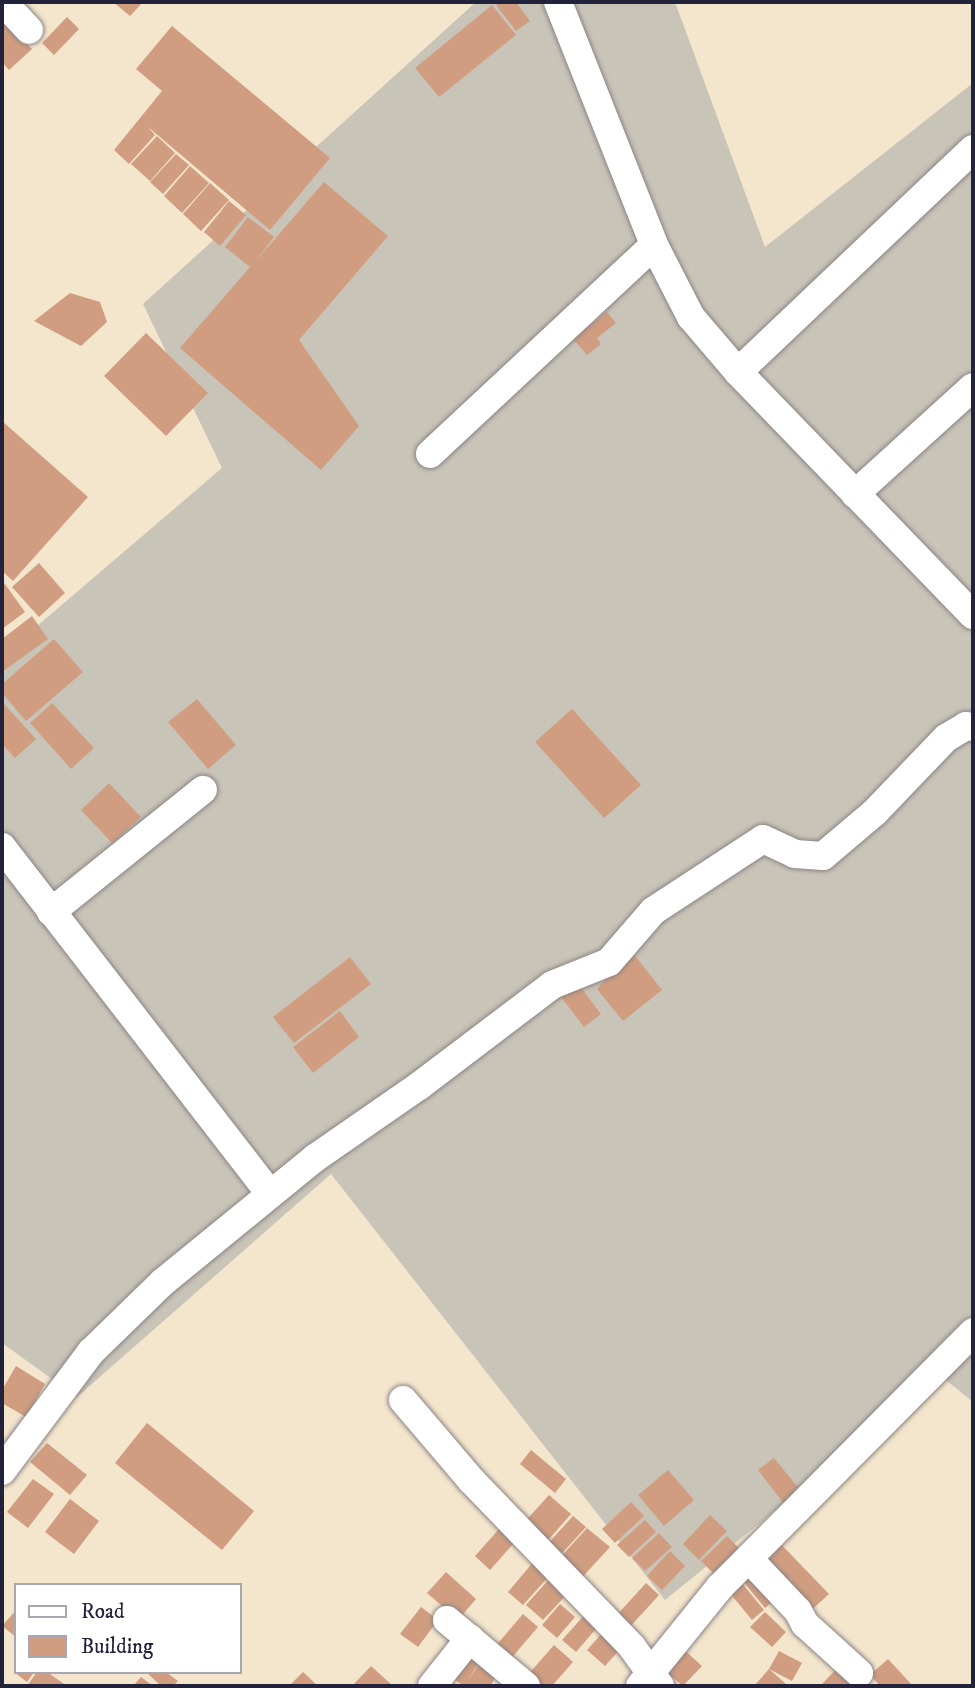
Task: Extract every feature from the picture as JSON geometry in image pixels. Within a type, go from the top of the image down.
[{"type":"street","points":[[2,2],[29,30]]},
{"type":"street","points":[[558,2],[654,245],[691,317],[738,372],[973,615]]},
{"type":"street","points":[[738,372],[973,149]]},
{"type":"street","points":[[430,454],[654,245]]},
{"type":"street","points":[[855,494],[973,387]]},
{"type":"street","points":[[2,1471],[91,1352],[163,1282],[270,1194],[552,985],[609,962],[653,911],[763,839],[795,854],[823,856],[875,812],[946,738],[966,726],[973,727]]},
{"type":"street","points":[[51,912],[203,790]]},
{"type":"street","points":[[2,847],[270,1194]]},
{"type":"street","points":[[403,1399],[471,1480],[632,1647],[650,1682],[749,1559],[973,1332]]},
{"type":"street","points":[[749,1559],[799,1611],[806,1624],[859,1672]]},
{"type":"street","points":[[447,1620],[526,1686]]},
{"type":"street","points":[[432,1686],[470,1638]]},
{"type":"shaded area","points":[[476,2],[675,2],[765,247],[973,83],[973,1402],[941,1376],[665,1600],[331,1174],[77,1397],[2,1343],[2,656],[222,468],[143,304]]},
{"type":"building","points":[[113,2],[143,2],[130,16]]},
{"type":"building","points":[[500,2],[516,2],[530,21],[516,31],[496,5]]},
{"type":"building","points":[[492,5],[516,35],[439,97],[415,68]]},
{"type":"building","points":[[67,17],[79,29],[54,55],[42,43]]},
{"type":"building","points":[[2,18],[32,49],[9,70],[2,62]]},
{"type":"building","points":[[172,26],[330,158],[270,230],[148,127],[155,135],[129,164],[114,150],[162,91],[136,69]]},
{"type":"building","points":[[157,136],[175,153],[150,181],[131,164]]},
{"type":"building","points":[[176,154],[189,165],[163,194],[150,182]]},
{"type":"building","points":[[190,166],[209,183],[182,213],[164,196]]},
{"type":"building","points":[[324,182],[388,236],[299,340],[359,426],[321,470],[180,348],[250,267],[225,247],[248,217],[274,237],[255,262]]},
{"type":"building","points":[[210,183],[229,200],[201,231],[183,214]]},
{"type":"building","points":[[229,201],[246,215],[220,246],[204,232]]},
{"type":"building","points":[[70,293],[100,302],[107,322],[81,346],[34,321]]},
{"type":"building","points":[[607,312],[616,323],[597,338],[601,344],[587,355],[567,332],[581,321],[587,328]]},
{"type":"building","points":[[146,333],[208,393],[166,436],[104,376]]},
{"type":"building","points":[[2,421],[88,497],[13,581],[2,571]]},
{"type":"building","points":[[39,563],[65,593],[39,617],[12,587]]},
{"type":"building","points":[[2,580],[25,612],[2,629]]},
{"type":"building","points":[[32,616],[48,639],[2,672],[2,639]]},
{"type":"building","points":[[54,639],[83,672],[26,721],[2,693],[2,684]]},
{"type":"building","points":[[197,699],[236,745],[208,769],[168,722]]},
{"type":"building","points":[[52,703],[94,748],[71,769],[30,723]]},
{"type":"building","points":[[4,704],[36,739],[15,758],[2,744]]},
{"type":"building","points":[[572,709],[641,785],[604,818],[535,742]]},
{"type":"building","points":[[109,783],[141,817],[112,843],[81,810]]},
{"type":"building","points":[[632,952],[662,990],[623,1021],[597,989]]},
{"type":"building","points":[[350,957],[371,984],[294,1043],[273,1017]]},
{"type":"building","points":[[575,980],[601,1014],[584,1027],[558,993]]},
{"type":"building","points":[[340,1011],[359,1037],[313,1073],[293,1047]]},
{"type":"building","points":[[16,1366],[45,1384],[26,1417],[2,1403],[2,1390]]},
{"type":"building","points":[[147,1423],[254,1511],[222,1550],[115,1463]]},
{"type":"building","points":[[47,1443],[87,1475],[70,1495],[30,1462]]},
{"type":"building","points":[[531,1450],[566,1479],[555,1493],[520,1464]]},
{"type":"building","points":[[774,1458],[801,1491],[784,1504],[758,1470]]},
{"type":"building","points":[[668,1470],[694,1500],[664,1526],[638,1495]]},
{"type":"building","points":[[33,1479],[54,1494],[28,1528],[7,1512]]},
{"type":"building","points":[[549,1495],[571,1514],[543,1546],[521,1526]]},
{"type":"building","points":[[70,1499],[99,1521],[74,1554],[45,1532]]},
{"type":"building","points":[[631,1502],[644,1516],[615,1543],[602,1529]]},
{"type":"building","points":[[710,1515],[727,1531],[699,1560],[683,1544]]},
{"type":"building","points":[[573,1516],[586,1527],[556,1560],[543,1549]]},
{"type":"building","points":[[645,1520],[656,1532],[629,1557],[617,1545]]},
{"type":"building","points":[[587,1528],[610,1547],[577,1583],[555,1563]]},
{"type":"building","points":[[499,1529],[514,1543],[490,1570],[475,1556]]},
{"type":"building","points":[[659,1533],[672,1547],[645,1571],[632,1558]]},
{"type":"building","points":[[727,1536],[744,1553],[719,1579],[701,1561]]},
{"type":"building","points":[[775,1538],[829,1594],[806,1615],[781,1588],[793,1578],[786,1582],[760,1551]]},
{"type":"building","points":[[670,1551],[685,1566],[662,1590],[647,1576]]},
{"type":"building","points":[[535,1560],[551,1574],[523,1605],[508,1592]]},
{"type":"building","points":[[750,1564],[777,1598],[765,1608],[737,1574]]},
{"type":"building","points":[[446,1572],[476,1599],[458,1620],[427,1593]]},
{"type":"building","points":[[736,1576],[764,1610],[752,1620],[724,1586]]},
{"type":"building","points":[[550,1578],[567,1594],[543,1620],[526,1605]]},
{"type":"building","points":[[646,1583],[659,1595],[628,1629],[615,1617]]},
{"type":"building","points":[[560,1604],[575,1617],[557,1638],[542,1625]]},
{"type":"building","points":[[421,1607],[438,1620],[418,1647],[400,1634]]},
{"type":"building","points":[[588,1611],[601,1623],[576,1652],[562,1640]]},
{"type":"building","points":[[14,1612],[14,1635],[2,1626]]},
{"type":"building","points":[[765,1612],[786,1632],[772,1647],[750,1627]]},
{"type":"building","points":[[523,1614],[538,1627],[508,1662],[493,1649]]},
{"type":"building","points":[[604,1631],[622,1647],[605,1666],[587,1650]]},
{"type":"building","points":[[465,1645],[483,1657],[467,1681],[483,1659],[500,1671],[490,1686],[464,1686],[445,1673]]},
{"type":"building","points":[[554,1645],[573,1662],[552,1686],[536,1686],[526,1677]]},
{"type":"building","points":[[680,1646],[702,1666],[683,1686],[661,1668]]},
{"type":"building","points":[[779,1651],[802,1663],[792,1681],[769,1669]]},
{"type":"building","points":[[888,1659],[913,1686],[880,1686],[870,1675]]},
{"type":"building","points":[[841,1664],[865,1686],[822,1684]]},
{"type":"building","points":[[371,1666],[393,1686],[352,1686]]},
{"type":"building","points":[[769,1669],[786,1684],[754,1686]]},
{"type":"building","points":[[303,1672],[318,1686],[289,1686]]},
{"type":"building","points":[[17,1674],[33,1674],[27,1682]]},
{"type":"building","points":[[36,1674],[50,1674],[67,1686],[27,1686]]},
{"type":"building","points":[[148,1674],[169,1674],[178,1681],[173,1686],[161,1686]]},
{"type":"building","points":[[141,1677],[153,1686],[133,1686]]}]
